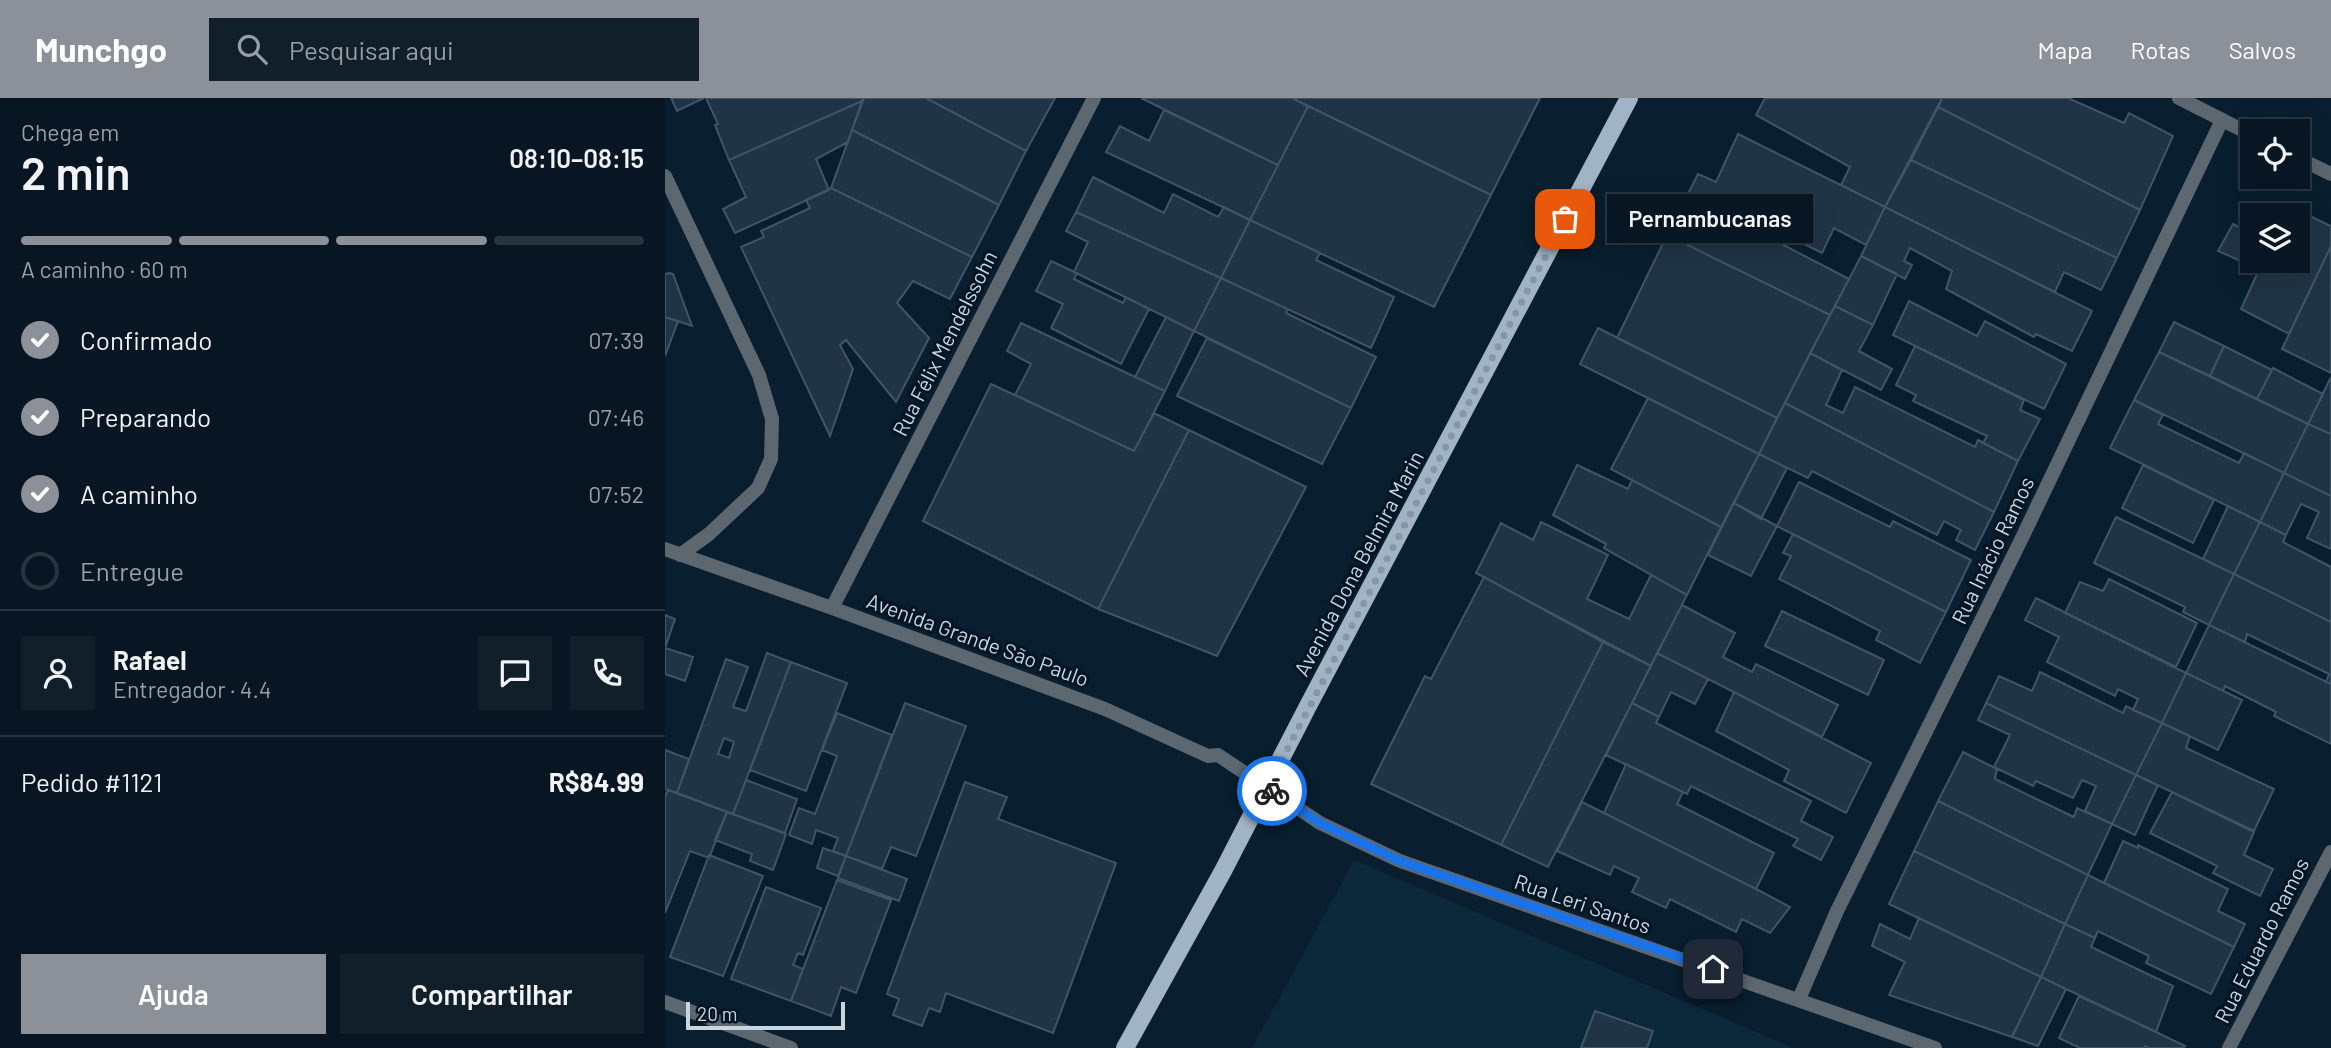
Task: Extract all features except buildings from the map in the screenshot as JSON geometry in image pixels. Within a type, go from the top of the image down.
[{"type":"main road","name":"Avenida Dona Belmira Marin","points":[[1125,1048],[1267,788],[1629,98]]},
{"type":"street","name":"Rua Félix Mendelssohn","points":[[832,608],[1094,98]]},
{"type":"street","points":[[2179,98],[2240,129]]},
{"type":"street","name":"Rua Inácio Ramos","points":[[1799,999],[1837,911],[2020,542],[2222,120]]},
{"type":"street","points":[[2310,164],[2331,174]]},
{"type":"street","points":[[665,176],[759,375],[772,419],[771,459],[758,488],[709,534],[680,555]]},
{"type":"street","name":"Avenida Grande São Paulo","points":[[665,549],[1105,709],[1208,756],[1218,755],[1267,788]]},
{"type":"street","name":"Rua Leri Santos","points":[[1267,788],[1320,823],[1400,861],[1935,1048]]},
{"type":"street","name":"Rua Eduardo Ramos","points":[[2229,1048],[2331,852]]},
{"type":"street","points":[[665,1002],[791,1048]]},
{"type":"shaded area","points":[[1354,860],[1794,1048],[1252,1048]]},
{"type":"way so far","points":[[1272,791],[1267,788],[1308,706],[1565,219]]},
{"type":"place","name":"Pernambucanas","points":[[1565,219]]},
{"type":"route","points":[[1272,791],[1320,823],[1400,861],[1713,969]]}]
